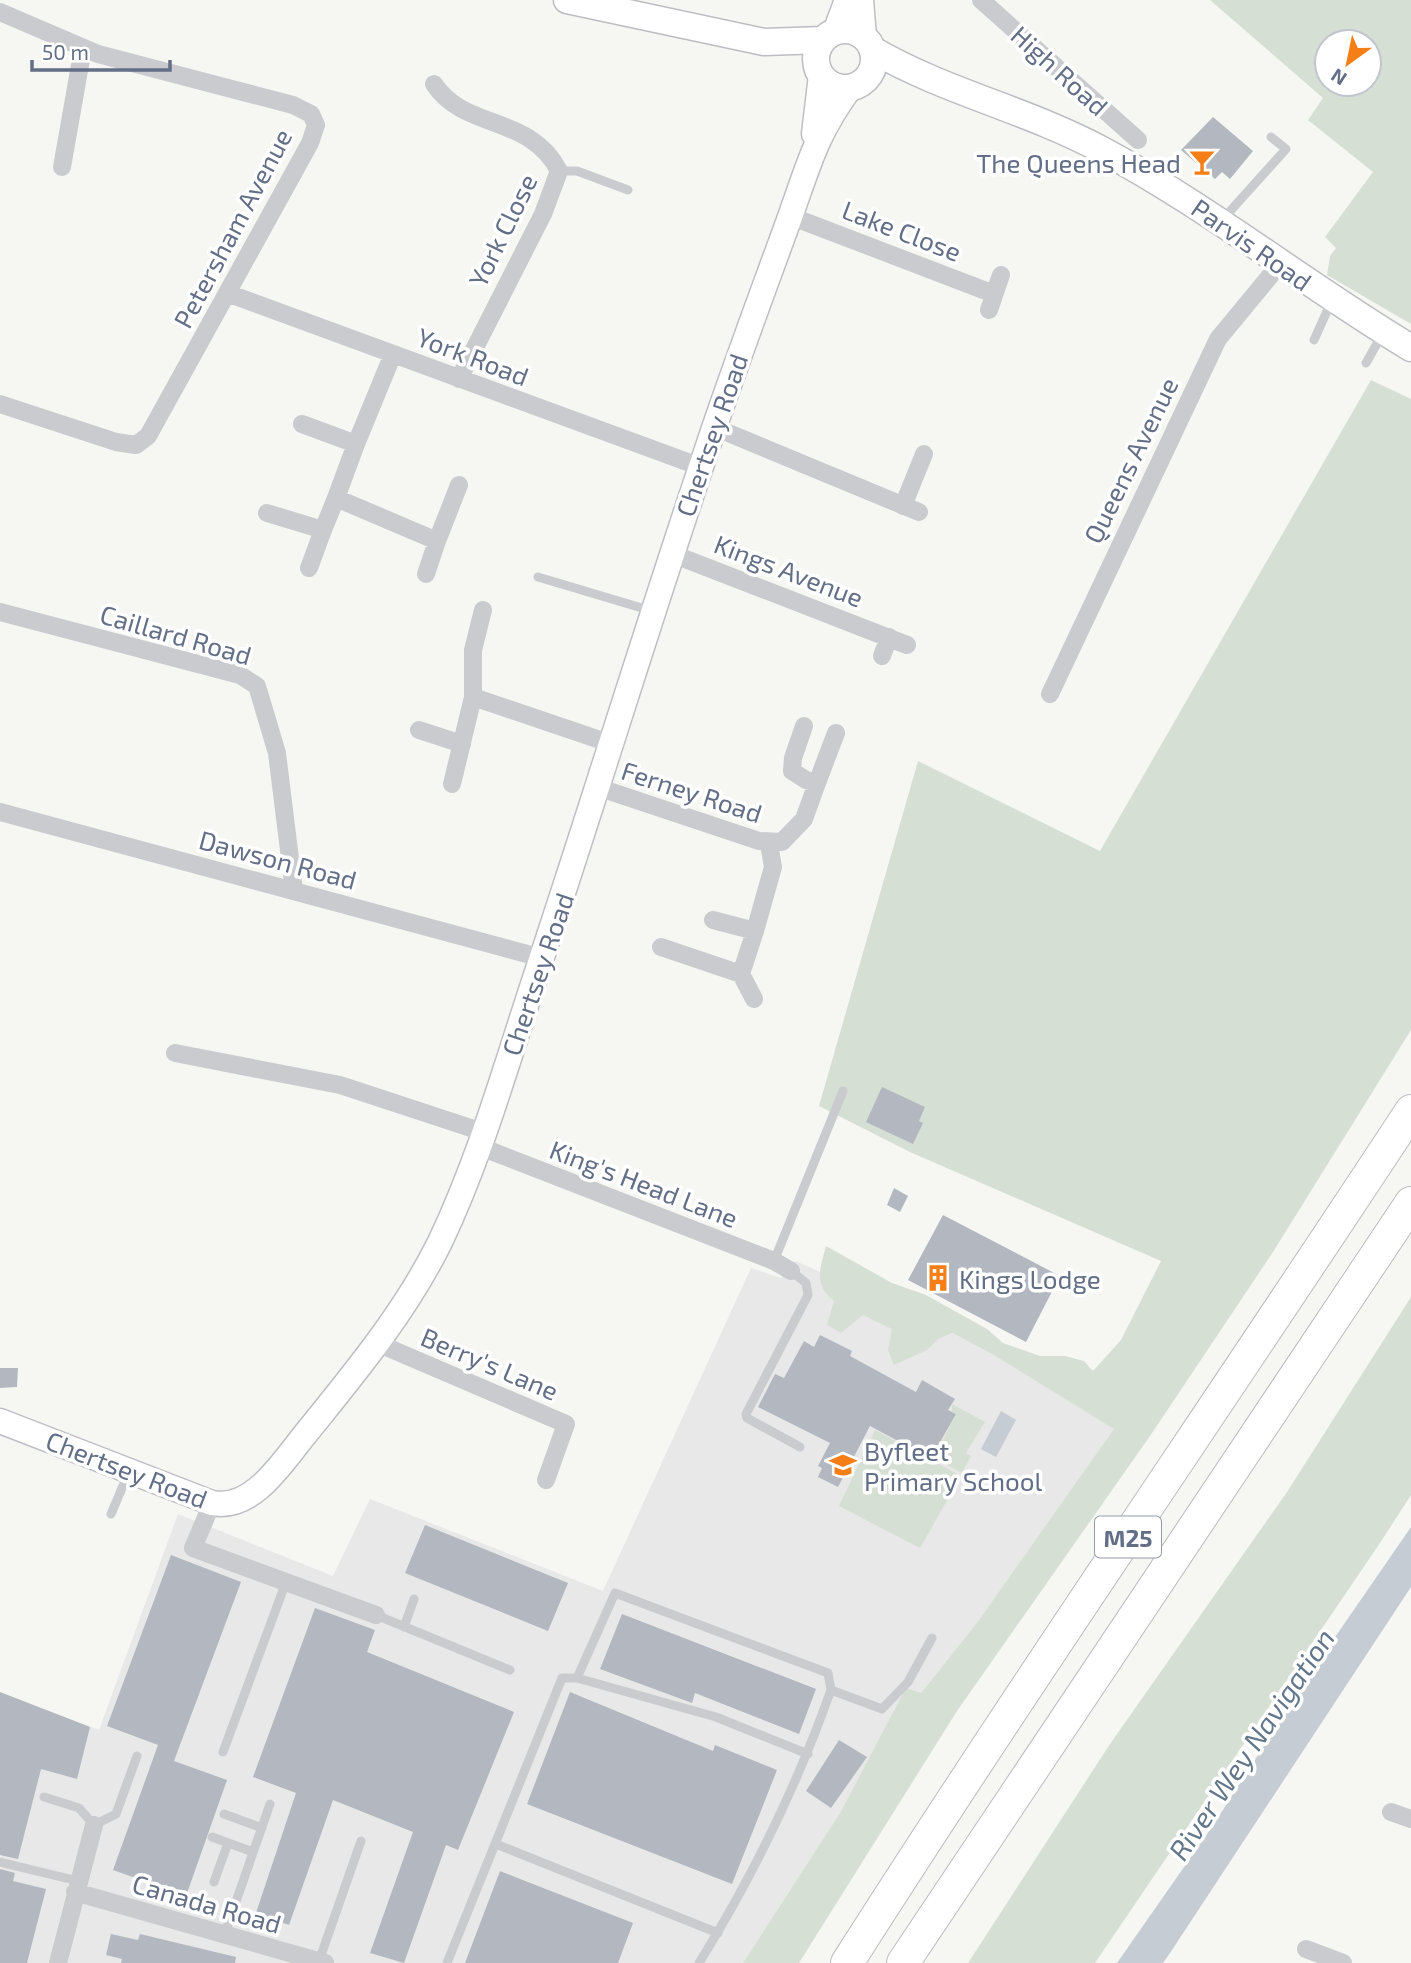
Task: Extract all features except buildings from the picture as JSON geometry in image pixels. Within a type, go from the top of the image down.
[{"type":"highway","name":"M25","points":[[847,1963],[1004,1717],[1238,1375],[1411,1111]]},
{"type":"highway","name":"M25","points":[[903,1963],[1411,1203]]},
{"type":"main road","points":[[567,0],[824,53]]},
{"type":"main road","points":[[850,30],[869,43],[873,68],[859,82],[834,85],[824,53],[850,30]]},
{"type":"main road","name":"Parvis Road","points":[[869,43],[935,80],[1098,148],[1166,184],[1222,220],[1280,264],[1411,348]]},
{"type":"main road","name":"Parvis Road","points":[[859,82],[935,80]]},
{"type":"street","points":[[824,53],[847,0]]},
{"type":"street","points":[[861,0],[869,43]]},
{"type":"street","name":"High Road","points":[[981,0],[1138,140]]},
{"type":"street","name":"Petersham Avenue","points":[[0,12],[123,62],[254,92],[311,114],[316,125],[310,143],[148,436],[136,445],[116,442],[0,404]]},
{"type":"street","points":[[62,167],[83,48]]},
{"type":"street","name":"Chertsey Road","points":[[0,1421],[212,1503],[222,1505],[239,1502],[272,1474],[377,1343],[441,1239],[480,1139],[600,788],[670,553],[812,149],[824,53]]},
{"type":"street","name":"Chertsey Road","points":[[812,149],[859,82]]},
{"type":"street","name":"York Close","points":[[434,84],[443,98],[462,110],[523,133],[550,152],[559,171],[543,214],[459,379]]},
{"type":"street","name":"Lake Close","points":[[790,216],[991,302],[1001,275]]},
{"type":"street","name":"Queens Avenue","points":[[1050,694],[1218,339],[1280,264]]},
{"type":"street","name":"York Road","points":[[227,293],[701,467]]},
{"type":"street","points":[[309,568],[355,444],[393,354]]},
{"type":"street","points":[[302,424],[355,444]]},
{"type":"street","points":[[714,428],[911,509],[924,454]]},
{"type":"street","points":[[426,574],[459,485]]},
{"type":"street","points":[[337,498],[437,541]]},
{"type":"street","points":[[267,513],[323,530]]},
{"type":"street","name":"Kings Avenue","points":[[670,553],[907,645]]},
{"type":"street","points":[[452,784],[473,697],[473,650],[483,610]]},
{"type":"street","name":"Caillard Road","points":[[0,612],[240,675],[257,686],[277,753],[294,891]]},
{"type":"street","points":[[882,656],[890,637]]},
{"type":"street","points":[[473,697],[612,744]]},
{"type":"street","name":"Ferney Road","points":[[804,726],[793,758],[792,771],[817,783]]},
{"type":"street","points":[[419,730],[462,744]]},
{"type":"street","name":"Ferney Road","points":[[600,788],[769,844],[782,842],[804,819],[836,733]]},
{"type":"street","name":"Dawson Road","points":[[0,812],[542,958]]},
{"type":"street","points":[[741,974],[773,867],[769,844]]},
{"type":"street","points":[[713,920],[755,931]]},
{"type":"street","points":[[661,947],[741,974],[754,999]]},
{"type":"street","name":"King's Head Lane","points":[[175,1053],[340,1086],[480,1139],[774,1261],[791,1271]]},
{"type":"street","name":"Berry's Lane","points":[[377,1343],[566,1424],[546,1480]]},
{"type":"street","points":[[212,1503],[193,1548],[376,1615]]},
{"type":"street","points":[[1391,1812],[1411,1819]]},
{"type":"street","points":[[58,1963],[94,1825]]},
{"type":"street","name":"Canada Road","points":[[77,1887],[224,1936],[322,1962]]},
{"type":"street","points":[[1306,1949],[1343,1963]]},
{"type":"lane","points":[[1222,220],[1286,149],[1272,136]]},
{"type":"lane","points":[[559,171],[577,171],[628,190]]},
{"type":"lane","points":[[1314,340],[1333,299]]},
{"type":"lane","points":[[1366,363],[1384,332]]},
{"type":"lane","points":[[538,577],[654,611]]},
{"type":"lane","points":[[774,1261],[843,1091]]},
{"type":"lane","points":[[791,1271],[806,1283],[808,1294],[746,1414],[747,1418],[800,1447]]},
{"type":"lane","points":[[111,1514],[130,1471]]},
{"type":"lane","points":[[223,1752],[286,1582]]},
{"type":"lane","points":[[577,1678],[615,1592],[828,1673],[831,1690],[808,1754],[750,1877],[699,1963]]},
{"type":"lane","points":[[404,1627],[414,1599]]},
{"type":"lane","points":[[376,1615],[510,1670]]},
{"type":"lane","points":[[831,1690],[883,1709],[908,1682],[932,1638]]},
{"type":"lane","points":[[447,1963],[562,1678],[577,1678],[716,1717],[808,1754]]},
{"type":"lane","points":[[44,1797],[79,1808],[94,1825],[116,1814],[137,1756]]},
{"type":"lane","points":[[224,1936],[270,1804]]},
{"type":"lane","points":[[224,1814],[262,1828]]},
{"type":"lane","points":[[212,1837],[253,1852]]},
{"type":"lane","points":[[322,1962],[361,1841]]},
{"type":"lane","points":[[214,1882],[229,1843]]},
{"type":"lane","points":[[496,1844],[718,1933]]},
{"type":"lane","points":[[0,1862],[77,1887]]},
{"type":"shaded area","points":[[1210,0],[1411,0],[1411,324],[1327,275],[1330,256],[1336,248],[1325,237],[1373,172],[1308,120],[1323,98],[1383,98],[1383,28],[1313,28],[1313,89]]},
{"type":"shaded area","points":[[1371,380],[1411,399],[1411,1030],[1273,1252],[1150,1436],[957,1711],[799,1963],[743,1963],[840,1813],[906,1688],[921,1693],[979,1620],[1114,1429],[992,1354],[952,1333],[938,1339],[927,1350],[894,1365],[888,1350],[892,1329],[863,1315],[841,1333],[827,1325],[834,1301],[823,1288],[820,1276],[826,1246],[892,1283],[926,1295],[987,1329],[1003,1343],[1040,1356],[1065,1356],[1084,1361],[1093,1371],[1121,1340],[1161,1261],[910,1152],[819,1106],[918,761],[1100,851]]},
{"type":"shaded area","points":[[795,1261],[895,1304],[992,1354],[1115,1429],[979,1620],[920,1694],[906,1689],[840,1813],[743,1963],[0,1963],[2,1693],[99,1730],[178,1514],[333,1576],[370,1499],[603,1591],[751,1268],[781,1278]]},
{"type":"shaded area","points":[[1411,1297],[1411,1495],[1380,1543],[1095,1963],[968,1963],[1110,1744],[1287,1492]]},
{"type":"shaded area","points":[[952,1404],[985,1422],[966,1453],[971,1456],[962,1473],[923,1452],[925,1448],[943,1440],[956,1414],[952,1412]]},
{"type":"shaded area","points":[[1001,1411],[1016,1420],[996,1457],[981,1449]]},
{"type":"shaded area","points":[[875,1430],[961,1476],[920,1548],[839,1506]]},
{"type":"shaded area","name":"River Wey Navigation","points":[[1411,1527],[1411,1587],[1170,1953],[1163,1963],[1117,1963],[1212,1827],[1313,1669]]},
{"type":"place","name":"The Queens Head","points":[[1202,162]]},
{"type":"place","name":"Kings Lodge","points":[[938,1278]]},
{"type":"place","name":"Byfleet Primary School","points":[[843,1465]]}]
